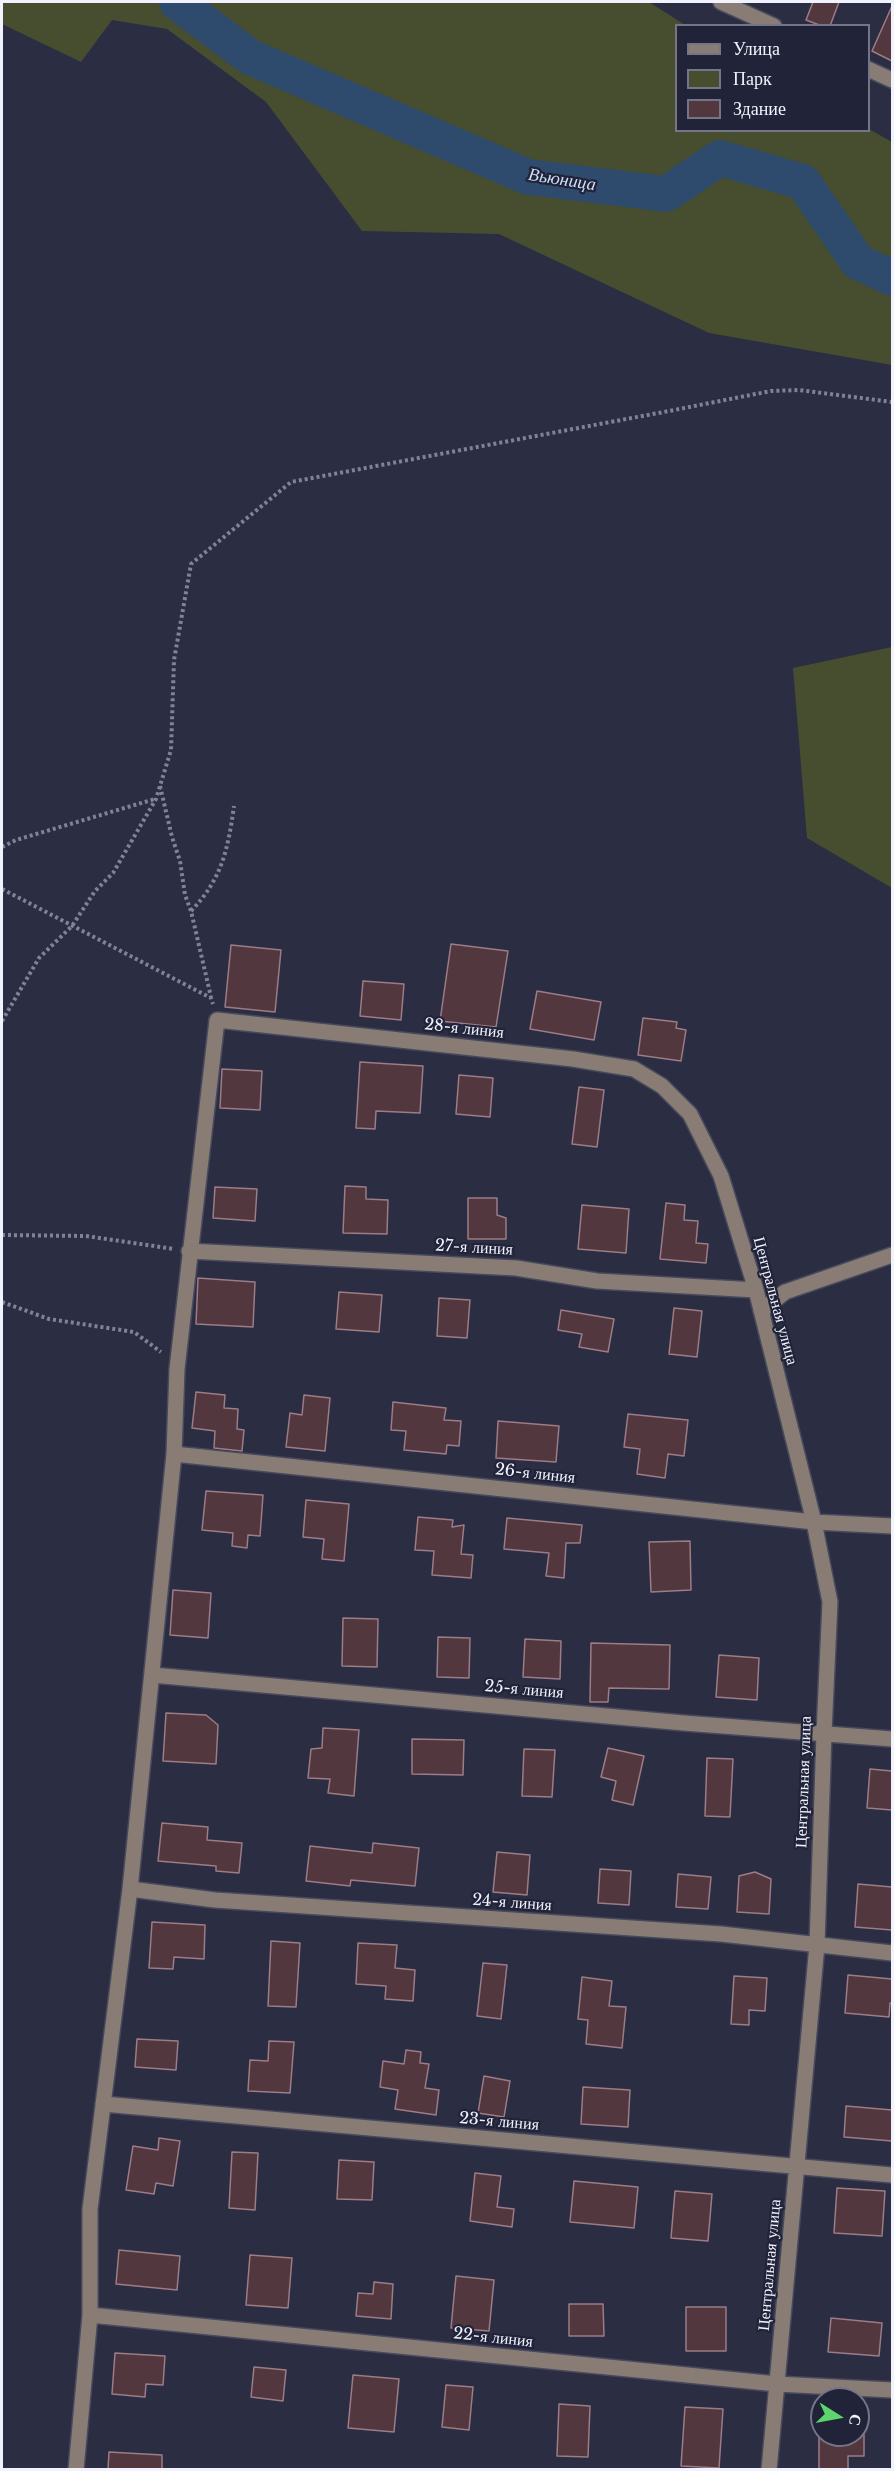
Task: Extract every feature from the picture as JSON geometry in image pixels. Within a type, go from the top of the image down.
[{"type":"street","points":[[720,2],[770,24]]},
{"type":"street","points":[[870,70],[892,80]]},
{"type":"street","points":[[76,2469],[90,2315],[90,2209],[130,1889],[174,1454],[177,1369],[217,1020]]},
{"type":"street","name":"28-я линия","points":[[217,1020],[573,1059],[634,1068],[662,1086],[690,1114]]},
{"type":"street","name":"Центральная улица","points":[[690,1114],[721,1176],[756,1290],[814,1522],[830,1602],[817,1945],[769,2469]]},
{"type":"street","name":"27-я линия","points":[[189,1251],[516,1268],[597,1281],[756,1290]]},
{"type":"street","points":[[761,1311],[785,1292],[892,1255]]},
{"type":"street","name":"26-я линия","points":[[174,1454],[814,1522],[892,1526]]},
{"type":"street","name":"25-я линия","points":[[152,1675],[892,1739]]},
{"type":"street","name":"24-я линия","points":[[130,1889],[215,1900],[721,1934],[892,1953]]},
{"type":"street","name":"23-я линия","points":[[103,2104],[892,2175]]},
{"type":"street","name":"22-я линия","points":[[90,2315],[777,2385],[892,2390]]},
{"type":"path","points":[[2,1021],[39,958],[72,926],[95,891],[113,873],[156,799],[171,750],[174,660],[191,564],[291,482],[771,391],[799,390],[892,402]]},
{"type":"path","points":[[160,785],[217,1020]]},
{"type":"path","points":[[2,847],[16,840],[156,799]]},
{"type":"path","points":[[191,911],[205,896],[222,868],[234,806]]},
{"type":"path","points":[[2,890],[211,998]]},
{"type":"path","points":[[2,1235],[86,1236],[189,1251]]},
{"type":"path","points":[[2,1302],[49,1319],[134,1332],[163,1353],[177,1369]]},
{"type":"green space","points":[[2,2],[649,2],[683,24],[675,24],[675,132],[870,132],[870,130],[892,142],[892,365],[709,333],[499,234],[362,231],[266,102],[167,29],[112,20],[81,62],[2,24]]},
{"type":"green space","points":[[892,647],[892,888],[807,838],[793,668]]},
{"type":"building","points":[[813,2],[839,2],[831,24],[817,24],[806,20]]},
{"type":"building","points":[[892,6],[892,61],[872,51]]},
{"type":"building","points":[[451,944],[508,951],[496,1027],[440,1021]]},
{"type":"building","points":[[231,945],[281,950],[275,1012],[225,1007]]},
{"type":"building","points":[[363,981],[404,984],[401,1020],[360,1016]]},
{"type":"building","points":[[537,991],[601,1002],[594,1040],[530,1029]]},
{"type":"building","points":[[643,1018],[677,1022],[676,1028],[686,1030],[681,1061],[638,1055]]},
{"type":"building","points":[[360,1062],[423,1066],[420,1113],[376,1111],[375,1129],[356,1128]]},
{"type":"building","points":[[222,1069],[262,1071],[260,1110],[220,1108]]},
{"type":"building","points":[[459,1075],[493,1078],[490,1117],[456,1114]]},
{"type":"building","points":[[579,1087],[604,1090],[597,1147],[572,1144]]},
{"type":"building","points":[[345,1186],[366,1187],[366,1199],[388,1200],[387,1234],[343,1233]]},
{"type":"building","points":[[215,1187],[257,1189],[255,1221],[213,1218]]},
{"type":"building","points":[[468,1198],[497,1198],[497,1215],[506,1218],[506,1239],[468,1239]]},
{"type":"building","points":[[666,1203],[685,1205],[684,1220],[698,1221],[696,1243],[708,1244],[706,1263],[660,1259]]},
{"type":"building","points":[[582,1205],[629,1209],[626,1253],[578,1249]]},
{"type":"building","points":[[198,1278],[255,1282],[253,1327],[196,1324]]},
{"type":"building","points":[[339,1292],[382,1295],[379,1332],[336,1329]]},
{"type":"building","points":[[439,1298],[470,1300],[467,1338],[437,1336]]},
{"type":"building","points":[[674,1308],[702,1311],[697,1357],[669,1354]]},
{"type":"building","points":[[561,1310],[614,1319],[608,1352],[579,1347],[582,1334],[558,1330]]},
{"type":"building","points":[[196,1392],[225,1395],[224,1408],[238,1409],[237,1429],[244,1430],[242,1451],[214,1448],[215,1431],[192,1428]]},
{"type":"building","points":[[304,1395],[330,1398],[325,1451],[286,1447],[290,1413],[302,1415]]},
{"type":"building","points":[[393,1402],[446,1408],[444,1420],[461,1421],[459,1446],[447,1445],[446,1454],[404,1450],[406,1431],[391,1430]]},
{"type":"building","points":[[628,1414],[688,1420],[684,1456],[668,1454],[665,1478],[637,1474],[640,1449],[624,1447]]},
{"type":"building","points":[[498,1421],[559,1426],[556,1462],[496,1458]]},
{"type":"building","points":[[206,1491],[263,1495],[260,1536],[248,1535],[247,1548],[232,1546],[233,1533],[202,1530]]},
{"type":"building","points":[[306,1500],[349,1504],[344,1561],[322,1559],[324,1539],[303,1537]]},
{"type":"building","points":[[418,1517],[453,1520],[452,1527],[464,1525],[461,1554],[473,1555],[471,1578],[432,1575],[434,1551],[415,1550]]},
{"type":"building","points":[[507,1518],[582,1525],[580,1543],[566,1543],[564,1578],[546,1576],[549,1553],[504,1549]]},
{"type":"building","points":[[690,1541],[691,1590],[651,1592],[649,1542]]},
{"type":"building","points":[[173,1590],[211,1593],[208,1638],[170,1635]]},
{"type":"building","points":[[343,1618],[378,1619],[377,1667],[342,1666]]},
{"type":"building","points":[[438,1637],[470,1638],[469,1678],[437,1677]]},
{"type":"building","points":[[525,1639],[561,1641],[560,1679],[523,1677]]},
{"type":"building","points":[[591,1643],[670,1645],[669,1689],[609,1688],[608,1702],[590,1702]]},
{"type":"building","points":[[719,1655],[759,1658],[757,1700],[716,1697]]},
{"type":"building","points":[[166,1713],[206,1715],[218,1725],[216,1764],[163,1761]]},
{"type":"building","points":[[323,1728],[359,1730],[354,1796],[328,1793],[330,1779],[308,1778],[311,1749],[322,1748]]},
{"type":"building","points":[[412,1739],[464,1740],[463,1775],[412,1774]]},
{"type":"building","points":[[608,1748],[644,1756],[633,1805],[612,1800],[616,1781],[601,1777]]},
{"type":"building","points":[[524,1749],[555,1750],[552,1797],[522,1796]]},
{"type":"building","points":[[707,1758],[733,1759],[730,1817],[705,1816]]},
{"type":"building","points":[[870,1769],[892,1771],[892,1810],[867,1808]]},
{"type":"building","points":[[162,1823],[208,1827],[207,1840],[242,1843],[239,1873],[216,1871],[216,1866],[158,1861]]},
{"type":"building","points":[[373,1843],[419,1848],[415,1886],[351,1880],[350,1886],[306,1881],[310,1846],[372,1853]]},
{"type":"building","points":[[497,1852],[530,1855],[527,1895],[493,1892]]},
{"type":"building","points":[[600,1869],[631,1871],[629,1905],[598,1903]]},
{"type":"building","points":[[755,1872],[771,1879],[769,1914],[737,1912],[739,1876]]},
{"type":"building","points":[[678,1874],[711,1877],[708,1909],[676,1907]]},
{"type":"building","points":[[858,1884],[892,1887],[892,1930],[855,1927]]},
{"type":"building","points":[[152,1922],[205,1925],[204,1959],[174,1957],[173,1969],[149,1968]]},
{"type":"building","points":[[271,1941],[300,1943],[296,2007],[268,2006]]},
{"type":"building","points":[[358,1943],[397,1945],[395,1968],[415,1970],[413,2001],[385,1999],[386,1986],[356,1984]]},
{"type":"building","points":[[483,1963],[507,1965],[501,2019],[477,2016]]},
{"type":"building","points":[[848,1975],[892,1979],[892,2003],[890,2003],[889,2017],[845,2013]]},
{"type":"building","points":[[734,1976],[767,1978],[765,2011],[749,2010],[749,2025],[731,2024]]},
{"type":"building","points":[[582,1977],[612,1981],[609,2006],[626,2007],[622,2048],[586,2044],[588,2020],[578,2019]]},
{"type":"building","points":[[137,2039],[178,2041],[176,2070],[135,2067]]},
{"type":"building","points":[[269,2041],[294,2042],[290,2093],[248,2091],[250,2060],[268,2061]]},
{"type":"building","points":[[406,2050],[421,2052],[420,2063],[429,2064],[425,2088],[439,2090],[436,2115],[395,2109],[398,2090],[380,2087],[383,2061],[404,2064]]},
{"type":"building","points":[[484,2076],[510,2081],[504,2117],[478,2113]]},
{"type":"building","points":[[583,2087],[630,2090],[628,2127],[581,2124]]},
{"type":"building","points":[[846,2106],[892,2110],[892,2141],[844,2137]]},
{"type":"building","points":[[159,2138],[180,2141],[173,2186],[156,2183],[154,2194],[126,2190],[133,2146],[158,2150]]},
{"type":"building","points":[[232,2152],[258,2153],[255,2210],[229,2208]]},
{"type":"building","points":[[339,2160],[374,2162],[372,2200],[337,2199]]},
{"type":"building","points":[[475,2173],[501,2176],[497,2207],[514,2209],[512,2227],[470,2221]]},
{"type":"building","points":[[574,2181],[638,2187],[634,2228],[570,2222]]},
{"type":"building","points":[[837,2188],[885,2191],[882,2236],[834,2233]]},
{"type":"building","points":[[675,2191],[712,2194],[708,2241],[671,2238]]},
{"type":"building","points":[[119,2250],[180,2256],[177,2290],[116,2284]]},
{"type":"building","points":[[250,2255],[292,2258],[288,2308],[246,2305]]},
{"type":"building","points":[[456,2276],[494,2280],[489,2331],[451,2328]]},
{"type":"building","points":[[374,2282],[393,2284],[391,2319],[356,2316],[358,2293],[373,2294]]},
{"type":"building","points":[[569,2304],[603,2304],[604,2336],[569,2336]]},
{"type":"building","points":[[686,2307],[726,2307],[726,2351],[686,2351]]},
{"type":"building","points":[[831,2318],[882,2323],[879,2356],[828,2352]]},
{"type":"building","points":[[115,2353],[165,2356],[163,2385],[146,2384],[145,2397],[112,2394]]},
{"type":"building","points":[[254,2367],[286,2370],[283,2401],[251,2397]]},
{"type":"building","points":[[353,2375],[399,2379],[394,2432],[348,2428]]},
{"type":"building","points":[[446,2385],[473,2387],[469,2430],[442,2427]]},
{"type":"building","points":[[559,2404],[590,2406],[588,2457],[557,2456]]},
{"type":"building","points":[[685,2407],[723,2409],[719,2468],[681,2466]]},
{"type":"building","points":[[819,2447],[864,2447],[864,2456],[848,2456],[848,2469],[819,2469]]},
{"type":"building","points":[[109,2452],[162,2455],[162,2469],[108,2469]]},
{"type":"waterway","name":"Вьюница","points":[[177,2],[250,57],[528,177],[666,194],[720,158],[803,182],[858,262],[892,278]]}]
